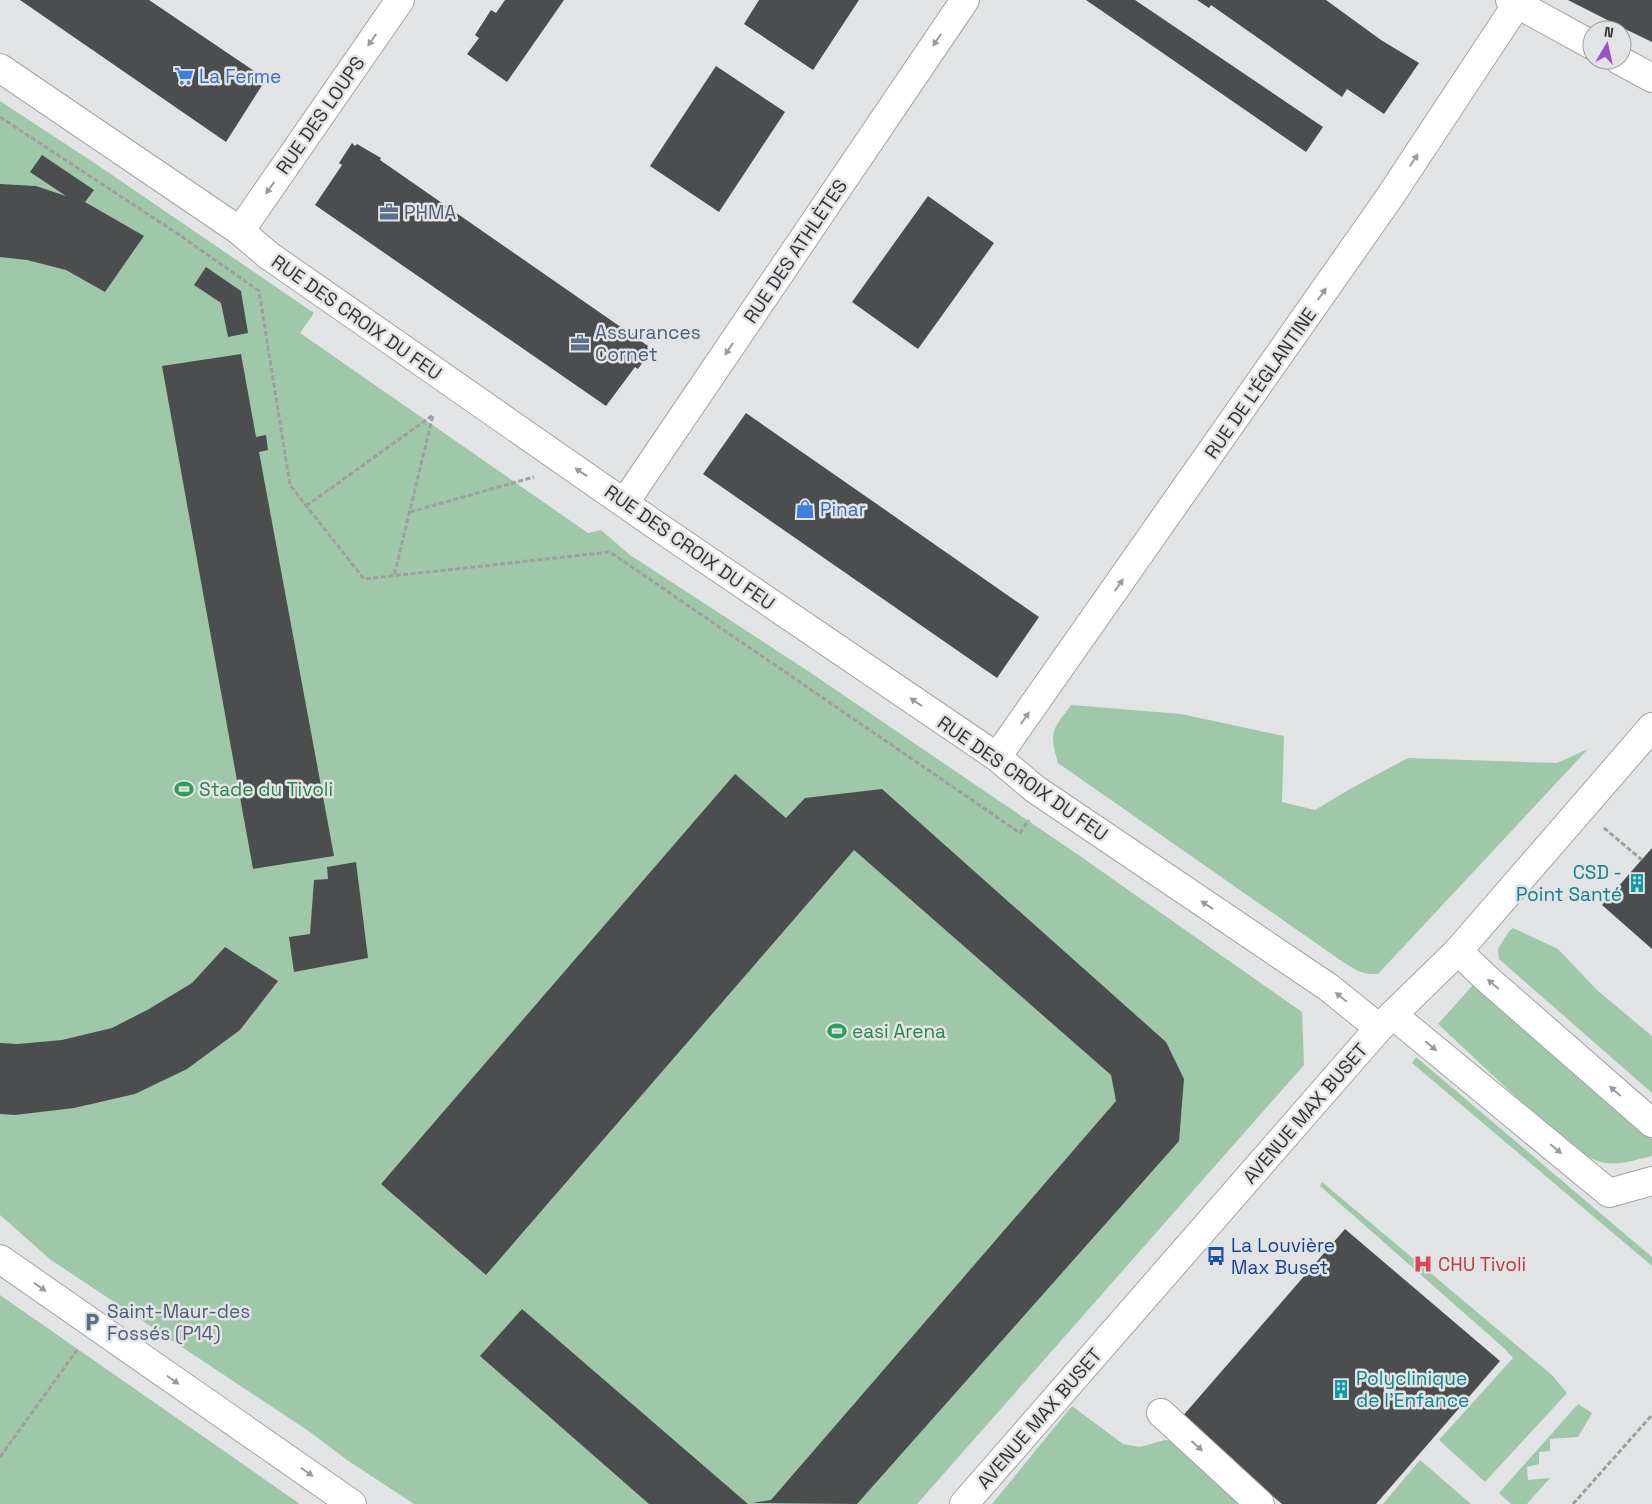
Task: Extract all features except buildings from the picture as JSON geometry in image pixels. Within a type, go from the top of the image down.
[{"type":"street","name":"RUE DES LOUPS","points":[[240,231],[400,0]]},
{"type":"street","name":"RUE DES ATHLÈTES","points":[[625,502],[965,0]]},
{"type":"street","points":[[1514,2],[1582,39]]},
{"type":"street","name":"RUE DE L'ÉGLANTINE","points":[[997,757],[1389,198],[1514,2]]},
{"type":"street","points":[[1632,67],[1652,78]]},
{"type":"street","name":"RUE DES CROIX DU FEU","points":[[0,68],[240,231],[268,255],[997,757],[1046,796],[1328,987],[1386,1021],[1609,1192],[1652,1181]]},
{"type":"street","name":"AVENUE MAX BUSET","points":[[964,1504],[1386,1021],[1458,951],[1652,727]]},
{"type":"street","points":[[1458,951],[1652,1124]]},
{"type":"street","points":[[0,1259],[352,1504]]},
{"type":"street","points":[[1161,1413],[1260,1504]]},
{"type":"path","points":[[0,117],[181,236],[259,291],[290,486],[364,580],[610,552],[1020,834],[1046,796]]},
{"type":"path","points":[[306,506],[432,415],[394,576]]},
{"type":"path","points":[[409,512],[573,466]]},
{"type":"path","points":[[1606,830],[1642,860]]},
{"type":"path","points":[[0,1457],[96,1326]]},
{"type":"path","points":[[1573,1504],[1652,1415]]},
{"type":"green space","name":"easi Arena","points":[[0,101],[96,164],[314,313],[300,333],[588,533],[601,530],[630,555],[808,671],[1080,856],[1302,1012],[1304,1065],[917,1504],[414,1504],[347,1460],[310,1432],[51,1260],[0,1215]]},
{"type":"green space","points":[[1071,705],[1181,714],[1284,736],[1282,802],[1315,810],[1408,758],[1557,763],[1588,749],[1378,974],[1368,974],[1343,962],[1058,763],[1053,737],[1054,732],[1056,726]]},
{"type":"green space","points":[[1513,928],[1558,949],[1598,991],[1652,1036],[1652,1093],[1499,959],[1498,949],[1509,931]]},
{"type":"green space","points":[[1474,984],[1652,1139],[1652,1156],[1617,1163],[1601,1162],[1592,1159],[1516,1097],[1438,1024]]},
{"type":"green space","points":[[1416,1057],[1652,1257],[1652,1266],[1412,1063]]},
{"type":"green space","points":[[1322,1182],[1552,1375],[1567,1393],[1485,1482],[1439,1440],[1513,1358],[1320,1186]]},
{"type":"green space","points":[[0,1295],[300,1504],[0,1504]]},
{"type":"green space","points":[[1578,1404],[1592,1413],[1578,1437],[1550,1439],[1550,1451],[1539,1452],[1539,1464],[1527,1467],[1528,1480],[1550,1478],[1527,1504],[1511,1504],[1499,1493]]},
{"type":"green space","points":[[1072,1406],[1123,1444],[1140,1447],[1165,1440],[1173,1441],[1245,1504],[992,1504]]},
{"type":"green space","points":[[1420,1460],[1471,1504],[1383,1504]]},
{"type":"place","name":"La Ferme","points":[[184,76]]},
{"type":"place","name":"PHMA","points":[[389,212]]},
{"type":"place","name":"Assurances Cornet","points":[[580,343]]},
{"type":"place","name":"Pinar","points":[[805,509]]},
{"type":"place","name":"Stade du Tivoli","points":[[184,789]]},
{"type":"place","name":"CSD - Point Santé","points":[[1637,883]]},
{"type":"place","name":"easi Arena","points":[[837,1031]]},
{"type":"place","name":"La Louvière Max Buset","points":[[1216,1256]]},
{"type":"place","name":"CHU Tivoli","points":[[1423,1264]]},
{"type":"place","name":"Saint-Maur-des Fossés (P14)","points":[[92,1322]]},
{"type":"place","name":"Polyclinique de l'Enfance","points":[[1341,1389]]}]
